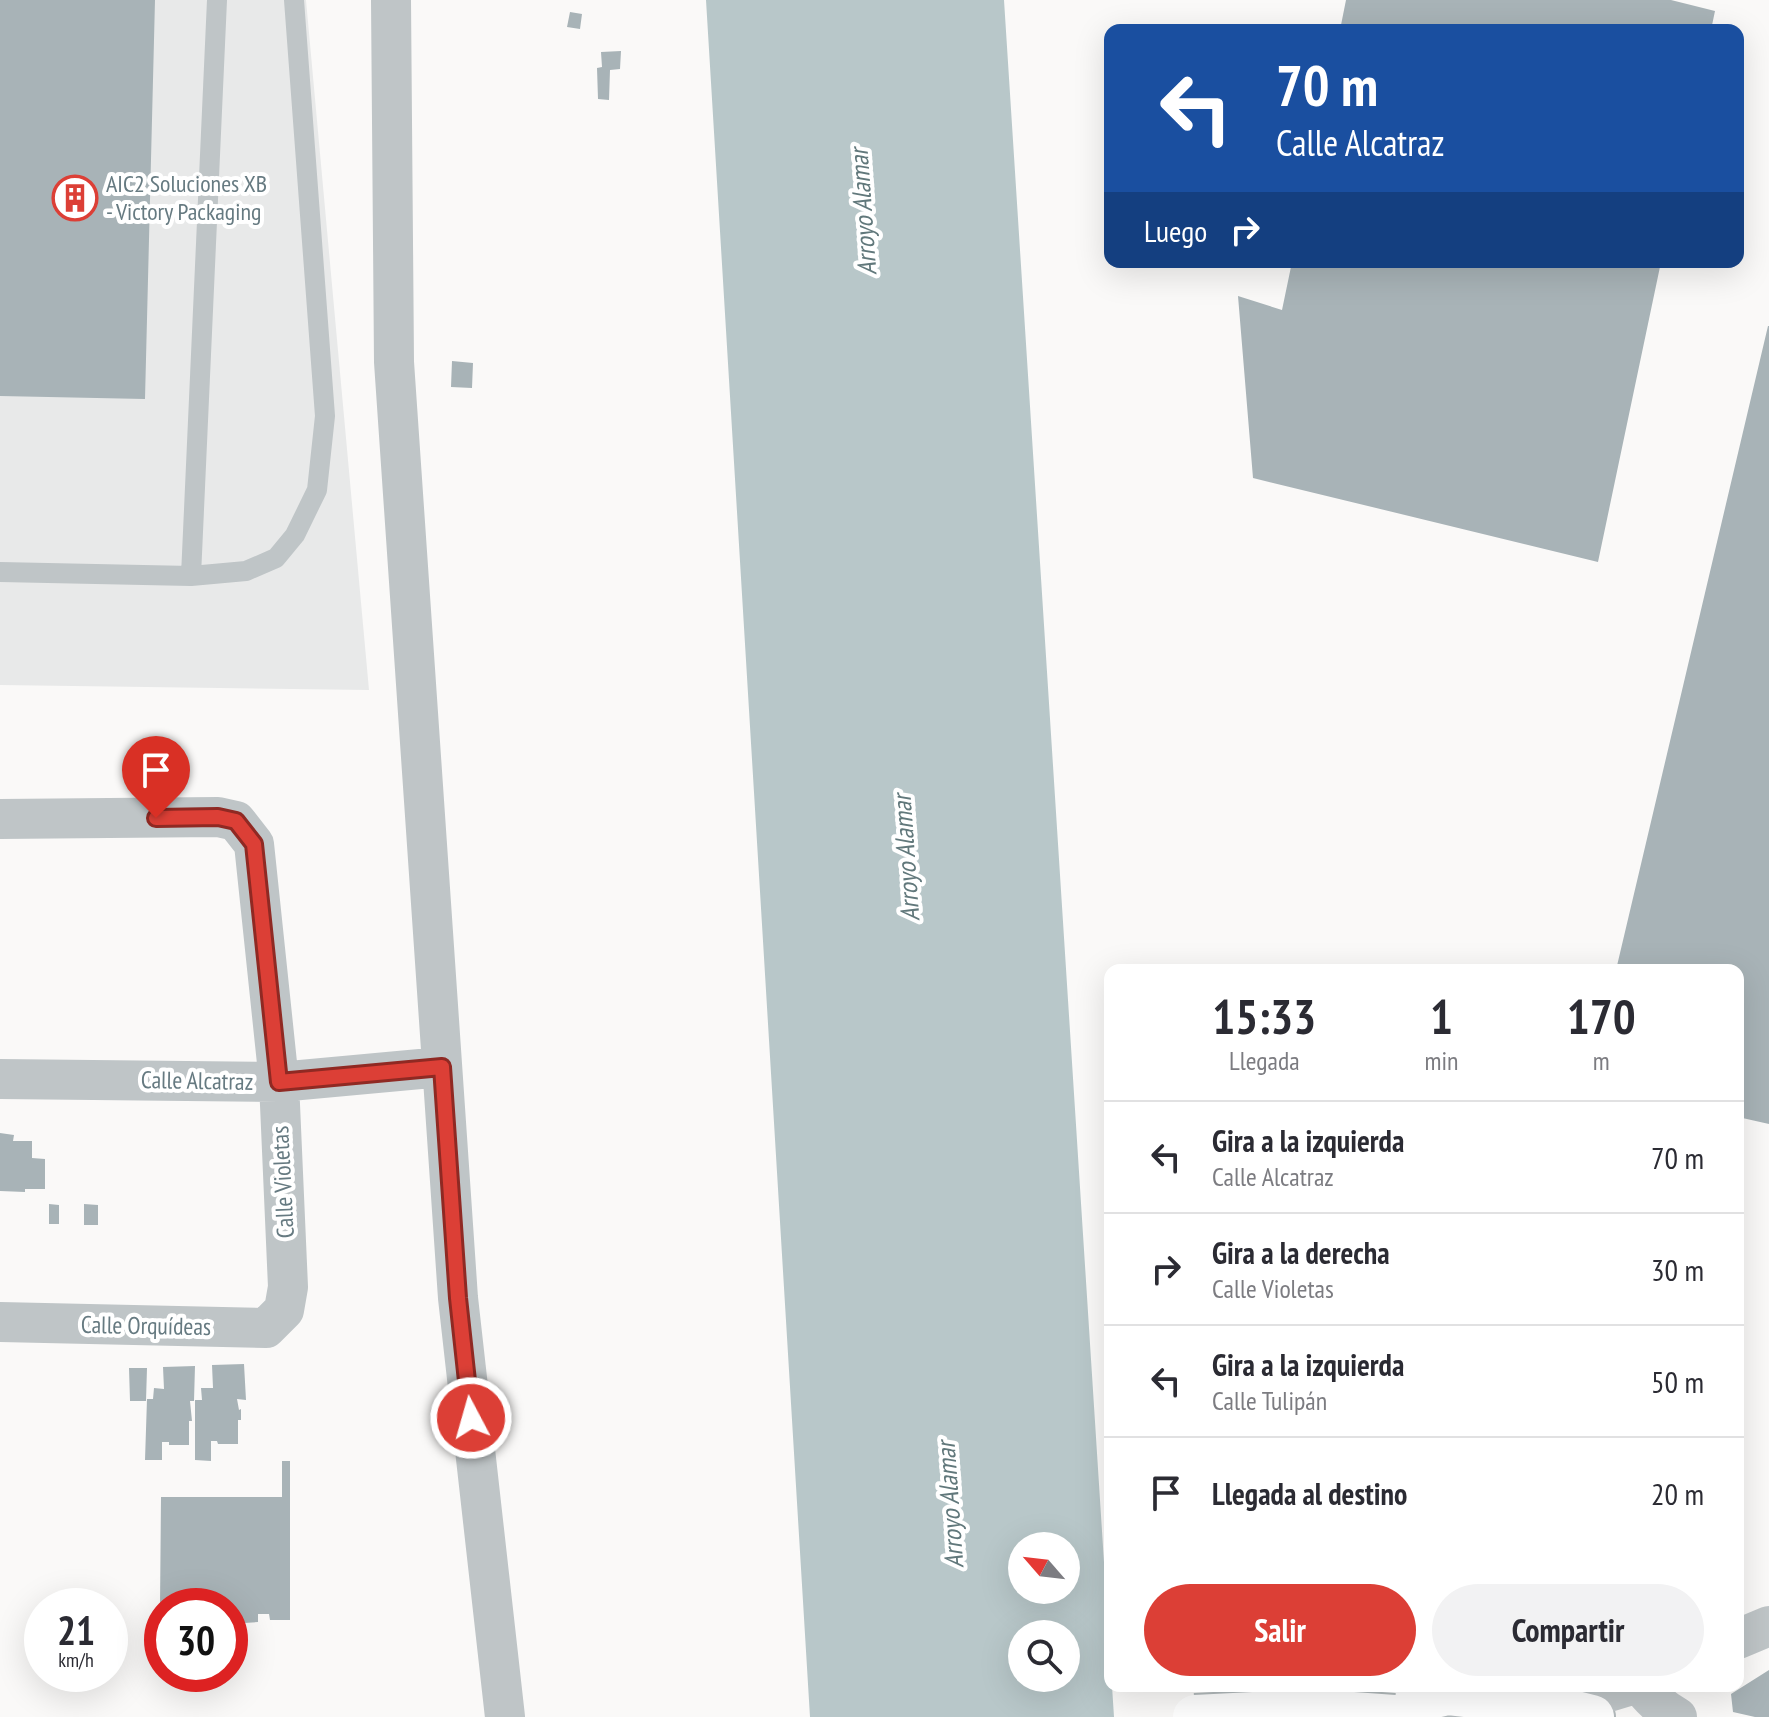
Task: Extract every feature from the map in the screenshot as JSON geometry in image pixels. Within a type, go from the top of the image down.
[{"type":"main road","points":[[1347,1717],[1385,1692]]},
{"type":"main road","points":[[1382,1717],[1414,1701],[1447,1693],[1578,1713]]},
{"type":"main road","points":[[1195,1717],[1311,1711],[1394,1717]]},
{"type":"street","points":[[391,0],[394,362],[458,1298],[505,1717]]},
{"type":"street","name":"Calle Violetas","points":[[0,819],[218,817],[236,821],[254,844],[279,1082],[288,1287],[284,1310]]},
{"type":"street","name":"Calle Alcatraz","points":[[0,1079],[279,1082],[442,1067]]},
{"type":"street","name":"Calle Orquídeas","points":[[0,1322],[266,1328],[284,1310]]},
{"type":"street","points":[[1744,1636],[1769,1626]]},
{"type":"street","points":[[1578,1713],[1595,1696],[1608,1692]]},
{"type":"street","points":[[1646,1692],[1659,1706],[1677,1717]]},
{"type":"lane","points":[[191,576],[217,0]]},
{"type":"lane","points":[[0,572],[191,576],[246,571],[276,558],[295,535],[317,490],[325,416],[294,0]]},
{"type":"shaded area","points":[[0,0],[306,0],[369,690],[0,685]]},
{"type":"water","name":"Arroyo Alamar","points":[[706,0],[1004,0],[1104,1562],[1104,1692],[1112,1692],[1114,1717],[810,1717]]},
{"type":"building","name":"AIC2 Soluciones XB - Victory Packaging","points":[[0,0],[155,0],[145,399],[0,396]]},
{"type":"building","points":[[1346,0],[1671,0],[1715,11],[1712,24],[1341,24]]},
{"type":"building","points":[[570,12],[582,14],[580,29],[567,27]]},
{"type":"building","points":[[621,51],[620,69],[610,70],[609,100],[598,99],[597,68],[602,67],[601,52]]},
{"type":"building","points":[[1291,268],[1660,268],[1598,562],[1253,478],[1238,296],[1282,310]]},
{"type":"building","points":[[1769,326],[1769,1124],[1744,1118],[1744,964],[1617,964]]},
{"type":"building","points":[[452,361],[473,363],[472,388],[451,387]]},
{"type":"building","points":[[0,1133],[14,1135],[13,1141],[32,1141],[32,1158],[45,1159],[45,1189],[0,1191]]},
{"type":"building","points":[[49,1204],[59,1205],[59,1224],[49,1224]]},
{"type":"building","points":[[84,1204],[98,1205],[98,1225],[84,1225]]},
{"type":"building","points":[[244,1364],[246,1400],[237,1399],[241,1409],[238,1444],[211,1441],[211,1461],[195,1460],[195,1400],[202,1400],[201,1388],[213,1388],[212,1365]]},
{"type":"building","points":[[195,1366],[189,1445],[162,1442],[162,1460],[145,1460],[147,1399],[153,1399],[154,1388],[164,1389],[163,1367]]},
{"type":"building","points":[[129,1368],[147,1368],[146,1401],[130,1401]]},
{"type":"building","points":[[282,1461],[290,1461],[290,1620],[270,1620],[269,1614],[258,1614],[258,1622],[248,1623],[248,1588],[160,1588],[161,1497],[282,1497]]},
{"type":"building","points":[[1769,1670],[1769,1717],[1733,1712],[1731,1694],[1744,1692],[1744,1686]]},
{"type":"place","name":"AIC2 Soluciones XB - Victory Packaging","points":[[75,198]]},
{"type":"route","points":[[156,818],[218,817],[236,821],[254,844],[279,1082],[442,1067],[458,1298],[471,1418]]}]
